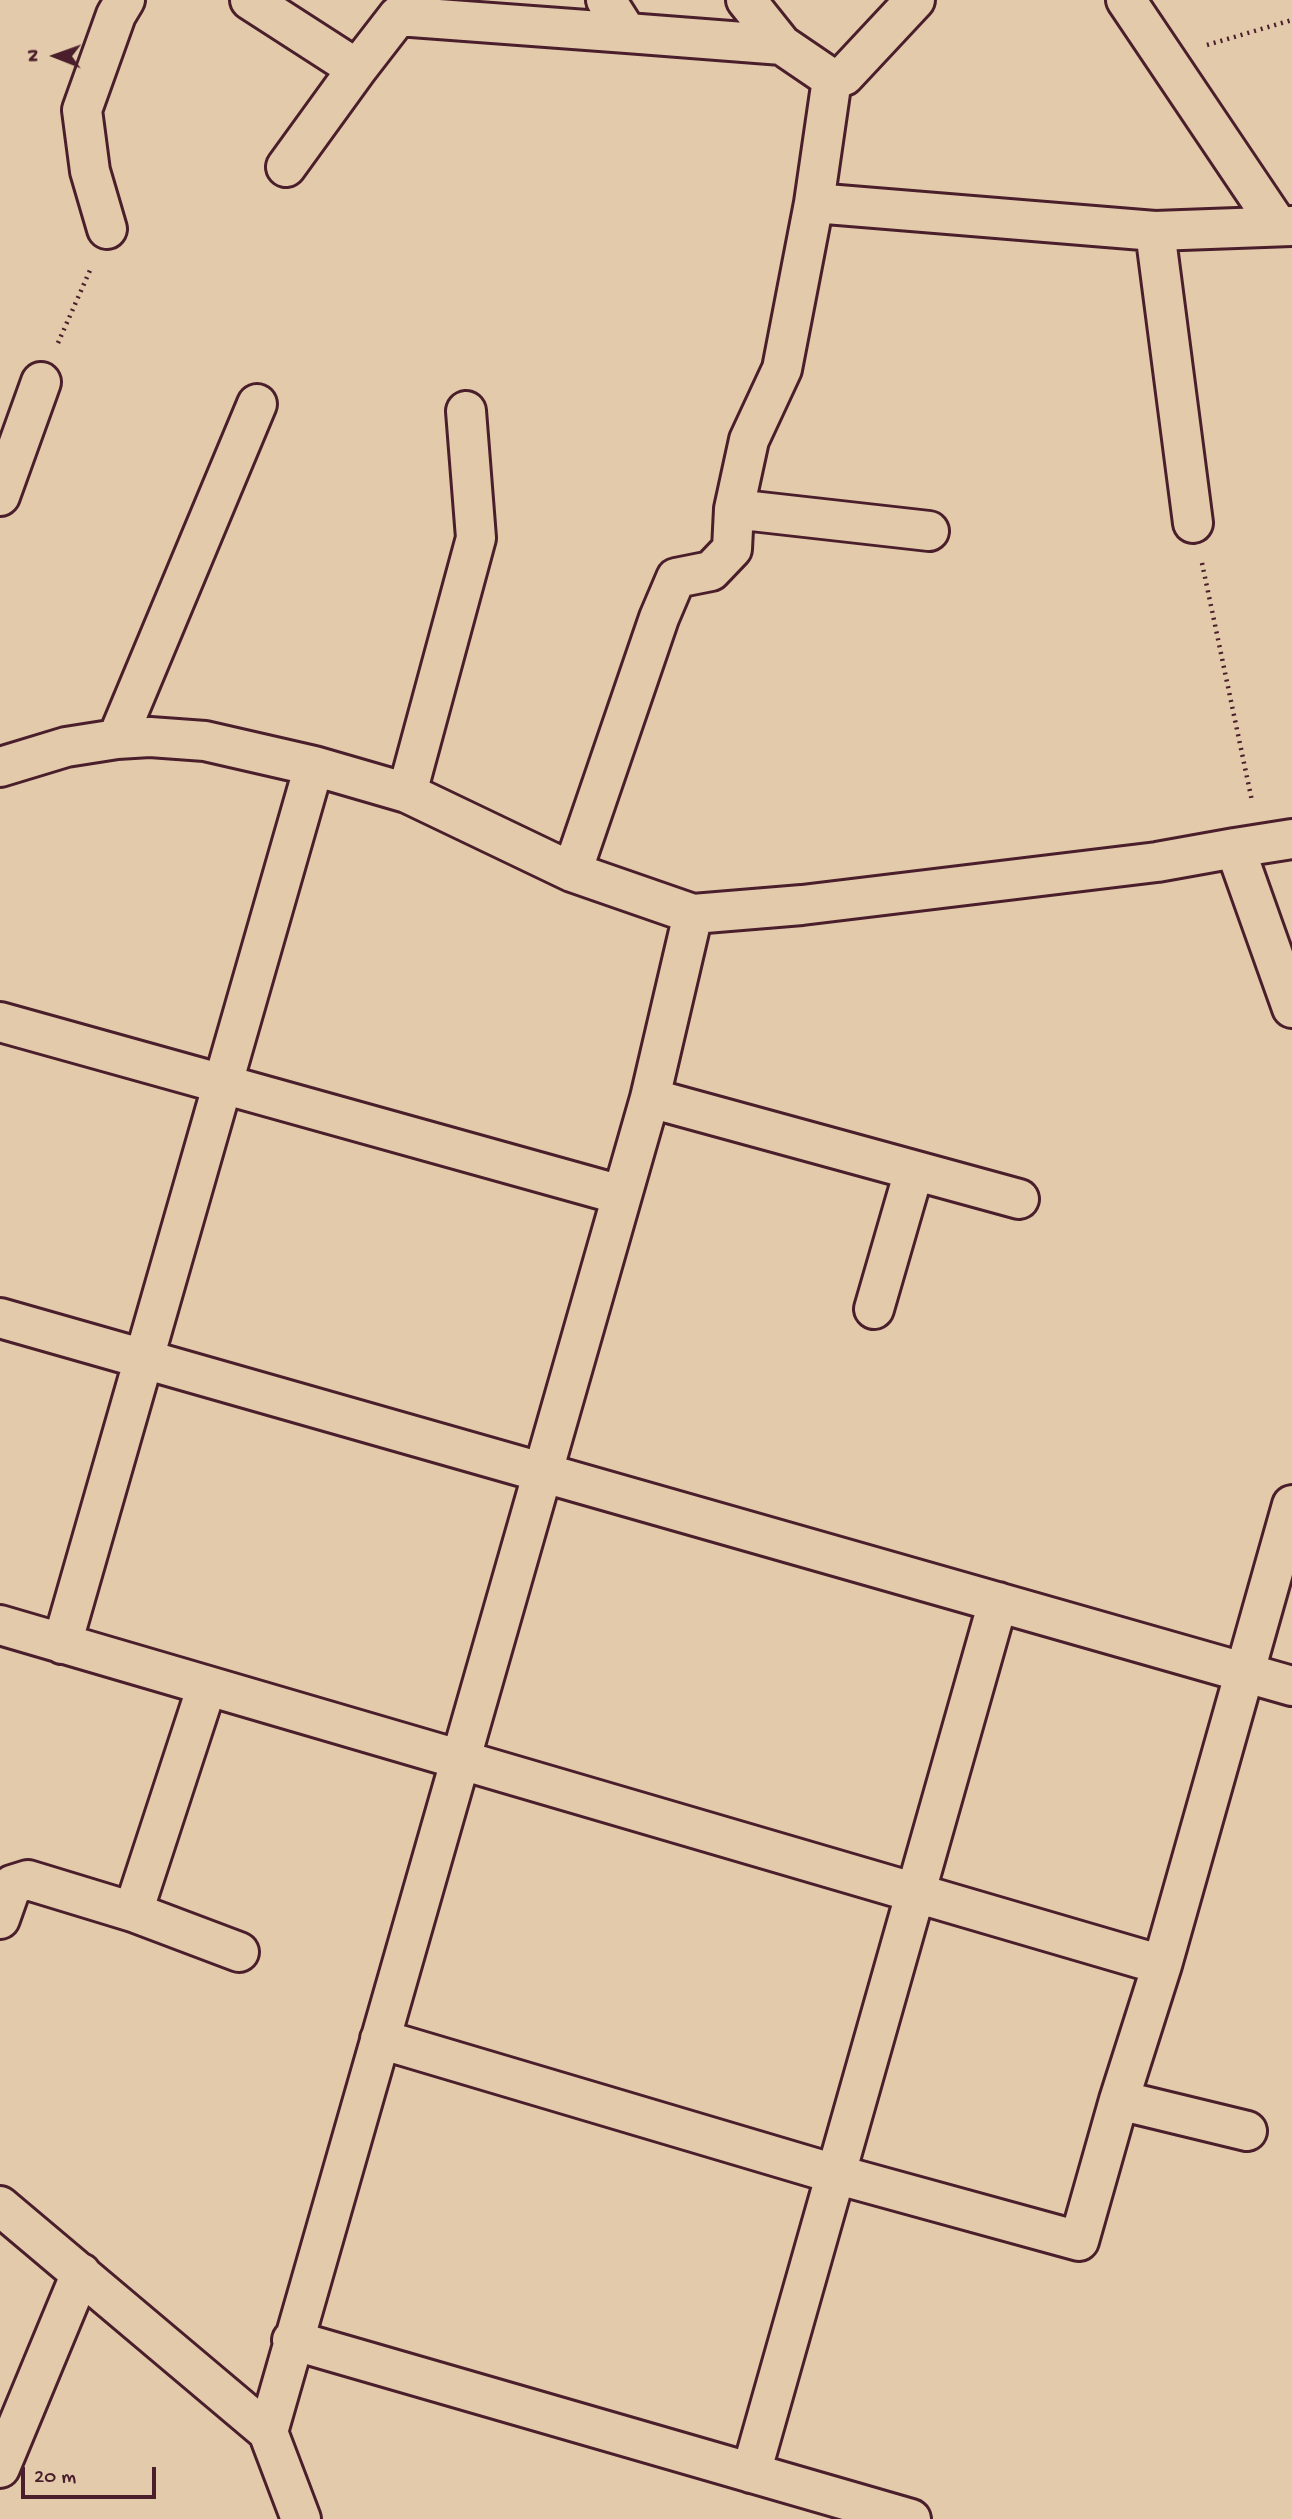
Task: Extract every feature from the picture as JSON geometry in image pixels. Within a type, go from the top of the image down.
[{"type":"street","points":[[107,229],[90,171],[82,110],[116,15],[125,0]]},
{"type":"street","points":[[250,0],[357,69]]},
{"type":"street","points":[[606,0],[627,33]]},
{"type":"street","points":[[746,0],[782,45],[832,79],[844,76],[915,0]]},
{"type":"street","points":[[1126,0],[1285,226]]},
{"type":"street","points":[[286,167],[398,16],[782,45]]},
{"type":"street","points":[[572,872],[659,618],[676,578],[711,570],[733,549],[734,509],[749,440],[782,369],[814,203],[832,79]]},
{"type":"street","points":[[814,203],[1155,231],[1285,226]]},
{"type":"street","points":[[1155,231],[1194,523]]},
{"type":"street","points":[[3,481],[41,382]]},
{"type":"street","points":[[117,739],[257,404]]},
{"type":"street","points":[[407,793],[476,538],[466,411]]},
{"type":"street","points":[[734,509],[929,531]]},
{"type":"street","points":[[0,766],[66,747],[117,739],[150,737],[205,741],[314,766],[407,793],[572,872],[693,914],[816,904],[1157,862],[1263,843],[1292,1008]]},
{"type":"street","points":[[62,1644],[314,766]]},
{"type":"street","points":[[268,2432],[541,1470],[650,1098],[693,914]]},
{"type":"street","points":[[0,1022],[621,1195]]},
{"type":"street","points":[[650,1098],[1019,1199]]},
{"type":"street","points":[[874,1309],[914,1171]]},
{"type":"street","points":[[0,1318],[541,1470],[1245,1675],[1292,1686]]},
{"type":"street","points":[[380,2039],[835,2174],[1079,2241],[1119,2100],[1162,1965],[1292,1505]]},
{"type":"street","points":[[751,2473],[998,1602]]},
{"type":"street","points":[[0,1625],[1162,1965]]},
{"type":"street","points":[[133,1912],[207,1686]]},
{"type":"street","points":[[0,1919],[12,1885],[28,1880],[133,1912],[239,1952]]},
{"type":"street","points":[[1119,2100],[1247,2131]]},
{"type":"street","points":[[0,2206],[268,2432],[301,2519]]},
{"type":"street","points":[[0,2468],[81,2273]]},
{"type":"street","points":[[292,2340],[911,2519]]},
{"type":"path","points":[[1166,58],[1292,20]]},
{"type":"path","points":[[41,382],[107,229]]},
{"type":"path","points":[[1194,523],[1263,843]]}]
